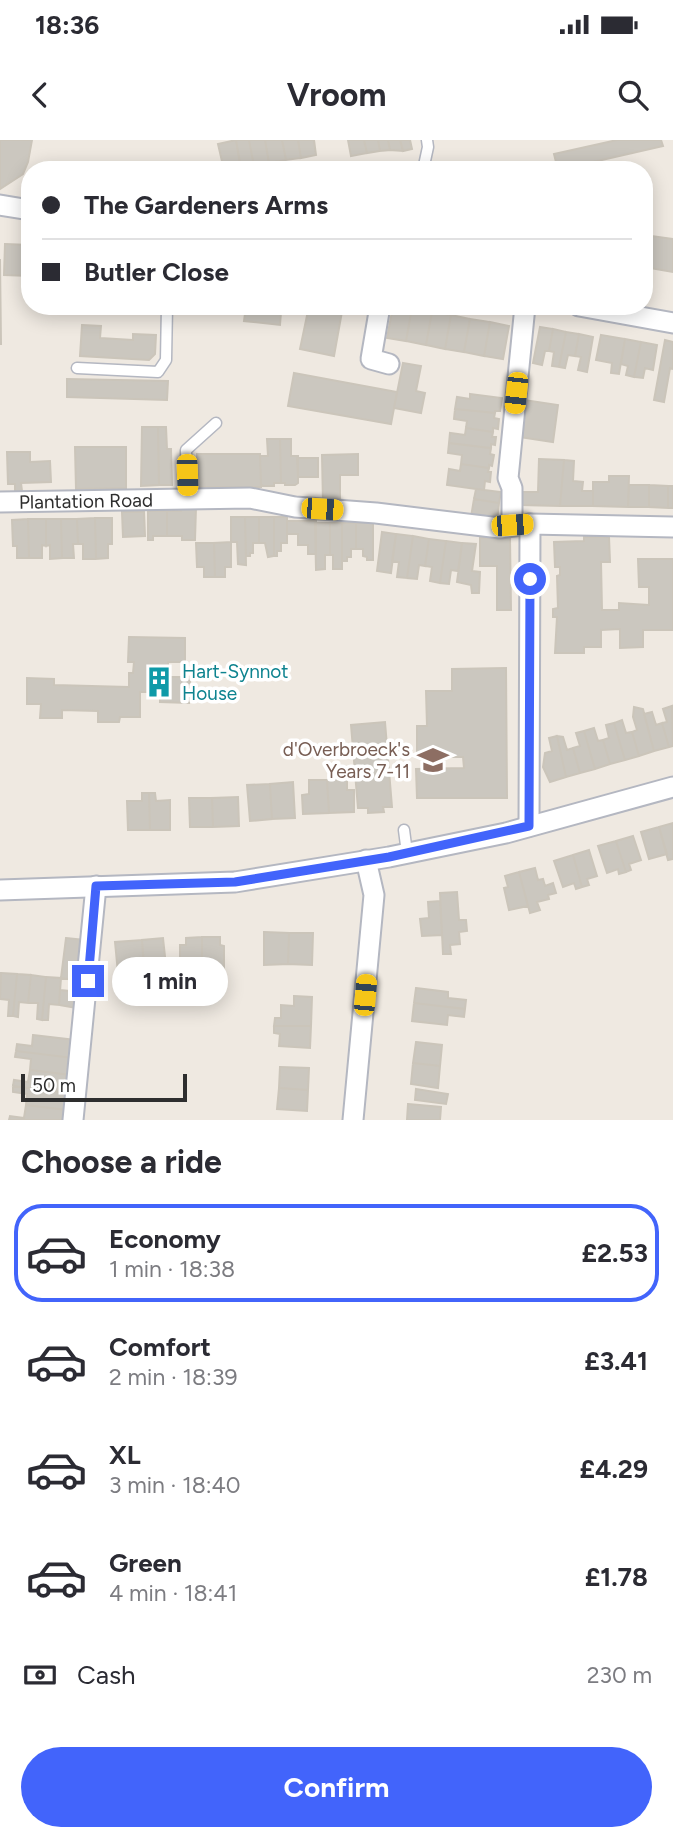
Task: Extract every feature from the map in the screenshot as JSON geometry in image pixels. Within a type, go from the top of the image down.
[{"type":"street","points":[[0,205],[21,208]]},
{"type":"street","points":[[378,315],[371,359],[389,364]]},
{"type":"street","points":[[524,315],[508,478],[521,525],[529,826]]},
{"type":"street","points":[[629,315],[673,323]]},
{"type":"street","name":"Plantation Road","points":[[0,502],[250,498],[295,507],[376,513],[500,528],[521,525],[673,527]]},
{"type":"street","points":[[0,890],[235,882],[407,853],[529,826],[673,787]]},
{"type":"street","points":[[353,1120],[374,895],[366,860]]},
{"type":"street","points":[[73,1120],[96,886]]},
{"type":"lane","points":[[425,161],[428,147],[426,140]]},
{"type":"lane","points":[[77,368],[158,372],[166,360],[167,315]]},
{"type":"lane","points":[[187,499],[186,450],[216,424]]},
{"type":"lane","points":[[404,830],[407,853]]},
{"type":"building","points":[[0,140],[32,140],[28,161],[21,161],[21,175],[0,189]]},
{"type":"building","points":[[236,140],[249,140],[253,161],[240,161]]},
{"type":"building","points":[[236,140],[240,161],[222,161],[218,144]]},
{"type":"building","points":[[249,140],[265,140],[269,161],[253,161]]},
{"type":"building","points":[[265,140],[282,140],[286,160],[269,161]]},
{"type":"building","points":[[282,140],[298,140],[301,158],[286,160]]},
{"type":"building","points":[[298,140],[314,140],[316,155],[301,158]]},
{"type":"building","points":[[348,140],[364,140],[367,153],[351,156]]},
{"type":"building","points":[[364,140],[378,140],[380,151],[367,153]]},
{"type":"building","points":[[378,140],[388,140],[390,150],[380,151]]},
{"type":"building","points":[[388,140],[400,140],[403,151],[390,150]]},
{"type":"building","points":[[400,140],[410,140],[412,149],[403,151]]},
{"type":"building","points":[[617,140],[661,140],[663,146],[597,161],[556,161],[554,154]]},
{"type":"building","points":[[653,236],[673,239],[673,272],[653,269]]},
{"type":"building","points":[[5,244],[21,245],[21,276],[4,275]]},
{"type":"building","points":[[0,259],[1,344],[0,344]]},
{"type":"building","points":[[245,315],[281,315],[280,325],[244,321]]},
{"type":"building","points":[[307,315],[341,315],[334,356],[300,349]]},
{"type":"building","points":[[391,315],[411,315],[406,341],[387,338]]},
{"type":"building","points":[[411,315],[431,315],[426,345],[406,341]]},
{"type":"building","points":[[431,315],[451,315],[445,349],[426,345]]},
{"type":"building","points":[[451,315],[470,319],[464,352],[445,349]]},
{"type":"building","points":[[470,319],[490,322],[484,356],[464,352]]},
{"type":"building","points":[[490,322],[509,326],[503,359],[484,356]]},
{"type":"building","points":[[82,325],[101,326],[100,338],[133,340],[133,334],[156,335],[155,354],[149,360],[80,356]]},
{"type":"building","points":[[540,327],[553,329],[549,351],[545,351],[542,365],[533,363]]},
{"type":"building","points":[[553,329],[566,332],[559,367],[552,366],[554,352],[549,351]]},
{"type":"building","points":[[566,332],[579,334],[575,356],[568,355],[565,368],[559,367]]},
{"type":"building","points":[[579,334],[593,337],[587,372],[578,370],[581,357],[575,356]]},
{"type":"building","points":[[601,335],[625,339],[619,374],[611,373],[612,363],[596,360]]},
{"type":"building","points":[[625,339],[641,342],[634,377],[626,375],[628,366],[621,364]]},
{"type":"building","points":[[665,340],[673,342],[673,369],[670,368],[664,402],[654,400]]},
{"type":"building","points":[[641,342],[657,345],[653,370],[645,368],[643,378],[634,377]]},
{"type":"building","points":[[403,363],[421,366],[416,391],[425,393],[421,413],[394,408]]},
{"type":"building","points":[[294,373],[397,392],[391,424],[288,406]]},
{"type":"building","points":[[67,379],[168,381],[167,400],[67,397]]},
{"type":"building","points":[[470,394],[502,398],[500,411],[495,413],[455,409],[457,397],[470,399]]},
{"type":"building","points":[[524,400],[558,405],[553,442],[519,437]]},
{"type":"building","points":[[455,409],[495,413],[494,418],[499,419],[498,429],[493,428],[493,432],[466,428],[467,421],[454,419]]},
{"type":"building","points":[[142,427],[158,427],[159,485],[141,486]]},
{"type":"building","points":[[158,427],[166,427],[167,449],[171,449],[172,485],[159,485]]},
{"type":"building","points":[[466,428],[493,432],[492,437],[496,437],[495,445],[491,444],[491,448],[449,443],[450,433],[465,435]]},
{"type":"building","points":[[267,439],[280,439],[281,483],[274,483],[274,486],[261,484],[260,456],[268,456]]},
{"type":"building","points":[[280,439],[291,439],[291,456],[298,456],[298,483],[295,485],[281,483]]},
{"type":"building","points":[[449,443],[491,448],[490,454],[494,455],[492,466],[489,465],[489,468],[461,464],[462,455],[448,453]]},
{"type":"building","points":[[75,447],[126,447],[126,488],[76,489]]},
{"type":"building","points":[[7,452],[30,452],[30,462],[50,461],[51,482],[21,483],[22,491],[15,491],[15,484],[8,484]]},
{"type":"building","points":[[197,454],[260,454],[261,487],[198,487]]},
{"type":"building","points":[[358,454],[358,475],[340,475],[340,503],[323,503],[322,455]]},
{"type":"building","points":[[297,458],[318,458],[318,477],[298,477]]},
{"type":"building","points":[[539,459],[564,460],[560,506],[520,505],[521,492],[538,492]]},
{"type":"building","points":[[564,460],[574,461],[573,481],[583,482],[582,491],[593,491],[593,506],[560,506]]},
{"type":"building","points":[[461,464],[489,468],[490,482],[485,481],[484,490],[447,485],[449,469],[460,471]]},
{"type":"building","points":[[609,476],[629,476],[628,507],[593,506],[593,482],[609,482]]},
{"type":"building","points":[[629,485],[649,485],[649,507],[628,507]]},
{"type":"building","points":[[649,485],[668,486],[668,508],[649,507]]},
{"type":"building","points":[[668,486],[673,486],[673,508],[668,508]]},
{"type":"building","points":[[476,489],[501,492],[499,503],[474,499]]},
{"type":"building","points":[[474,499],[499,503],[497,521],[471,517]]},
{"type":"building","points":[[181,507],[196,507],[195,540],[182,540],[182,536],[167,536],[167,511],[181,511]]},
{"type":"building","points":[[148,511],[167,511],[167,536],[153,536],[153,540],[148,540]]},
{"type":"building","points":[[122,512],[144,512],[145,536],[123,537]]},
{"type":"building","points":[[231,517],[245,517],[246,565],[238,564],[237,542],[231,542]]},
{"type":"building","points":[[245,517],[259,517],[259,543],[253,543],[253,553],[250,553],[250,556],[246,556]]},
{"type":"building","points":[[259,517],[274,517],[274,556],[268,557],[265,543],[259,543]]},
{"type":"building","points":[[274,517],[287,517],[287,543],[281,543],[281,551],[277,551],[277,556],[274,556]]},
{"type":"building","points":[[95,518],[112,518],[112,544],[108,544],[108,558],[96,559]]},
{"type":"building","points":[[95,518],[96,559],[83,559],[83,544],[78,544],[77,519]]},
{"type":"building","points":[[28,519],[29,558],[17,558],[17,546],[13,546],[12,520]]},
{"type":"building","points":[[28,519],[46,519],[46,546],[42,545],[42,558],[29,558]]},
{"type":"building","points":[[46,519],[61,519],[62,558],[50,559],[50,545],[46,546]]},
{"type":"building","points":[[61,519],[77,519],[78,544],[73,544],[74,558],[62,558]]},
{"type":"building","points":[[287,521],[316,521],[316,554],[308,554],[308,545],[298,545],[298,534],[287,534]]},
{"type":"building","points":[[315,523],[330,523],[330,555],[325,555],[325,569],[316,570]]},
{"type":"building","points":[[330,523],[342,523],[342,569],[333,569]]},
{"type":"building","points":[[342,523],[356,523],[356,549],[351,549],[351,557],[347,557],[347,561],[342,561]]},
{"type":"building","points":[[356,523],[373,523],[373,560],[367,560],[367,557],[363,556],[363,549],[356,549]]},
{"type":"building","points":[[382,532],[396,534],[391,573],[377,571]]},
{"type":"building","points":[[396,534],[413,536],[407,578],[397,577],[399,562],[392,561]]},
{"type":"building","points":[[413,536],[429,539],[425,566],[419,565],[417,579],[407,578]]},
{"type":"building","points":[[584,537],[609,537],[610,562],[601,562],[602,610],[619,610],[619,603],[649,605],[649,587],[639,587],[638,559],[673,559],[673,630],[643,630],[643,647],[620,648],[620,629],[601,630],[601,647],[584,647],[584,653],[555,653],[557,617],[553,617],[553,609],[558,608],[557,576],[560,575],[560,567],[555,567],[554,542],[584,541]]},
{"type":"building","points":[[480,538],[510,538],[511,610],[497,610],[497,566],[480,566]]},
{"type":"building","points":[[429,539],[446,541],[440,583],[430,581],[432,567],[425,566]]},
{"type":"building","points":[[446,541],[462,543],[458,571],[451,570],[449,584],[440,583]]},
{"type":"building","points":[[231,542],[231,567],[225,567],[225,577],[215,577],[214,543]]},
{"type":"building","points":[[196,543],[214,543],[215,577],[204,577],[204,567],[197,567]]},
{"type":"building","points":[[462,543],[476,544],[472,571],[480,572],[479,593],[472,593],[471,585],[457,582]]},
{"type":"building","name":"Hart-Synnot House","points":[[129,637],[185,638],[185,662],[168,662],[168,677],[190,677],[189,703],[160,702],[160,692],[140,692],[140,717],[120,717],[119,722],[98,722],[98,711],[62,710],[62,718],[40,718],[41,704],[27,704],[27,678],[54,679],[54,685],[129,687],[129,673],[133,673],[134,662],[128,662]]},
{"type":"building","points":[[506,668],[507,798],[417,798],[416,769],[464,768],[463,757],[417,757],[417,726],[427,726],[426,691],[452,691],[452,669]]},
{"type":"building","points":[[672,706],[673,746],[669,747],[662,723],[667,722],[663,709]]},
{"type":"building","points":[[634,707],[643,709],[654,751],[639,756],[632,732],[637,730],[633,717]]},
{"type":"building","points":[[652,712],[656,725],[662,723],[669,747],[654,751],[644,714]]},
{"type":"building","points":[[622,720],[626,733],[632,732],[639,756],[625,760],[614,723]]},
{"type":"building","points":[[385,722],[392,807],[383,807],[384,812],[368,813],[368,808],[358,808],[351,725]]},
{"type":"building","points":[[614,723],[625,760],[610,764],[603,740],[609,738],[606,725]]},
{"type":"building","points":[[594,728],[598,741],[603,740],[610,764],[595,769],[584,731]]},
{"type":"building","points":[[584,731],[595,769],[580,773],[573,748],[580,746],[576,733]]},
{"type":"building","points":[[557,736],[563,737],[567,750],[573,748],[580,773],[566,777]]},
{"type":"building","points":[[557,736],[566,777],[550,782],[543,767],[545,753],[552,751],[549,738]]},
{"type":"building","points":[[347,779],[347,790],[354,790],[354,812],[329,813],[327,780]]},
{"type":"building","points":[[309,780],[327,780],[329,813],[303,814],[302,795],[309,794]]},
{"type":"building","points":[[293,782],[295,818],[272,819],[270,784]]},
{"type":"building","points":[[270,784],[272,819],[250,821],[247,785]]},
{"type":"building","points":[[142,793],[149,793],[150,830],[128,830],[127,801],[142,801]]},
{"type":"building","points":[[149,793],[155,793],[156,801],[170,800],[170,830],[150,830]]},
{"type":"building","points":[[238,797],[239,826],[213,827],[212,798]]},
{"type":"building","points":[[189,798],[212,798],[213,827],[190,827]]},
{"type":"building","points":[[673,823],[673,859],[668,860],[659,827]]},
{"type":"building","points":[[659,827],[667,854],[649,859],[641,832]]},
{"type":"building","points":[[633,836],[641,860],[629,864],[631,870],[626,872],[616,841]]},
{"type":"building","points":[[616,841],[626,872],[619,874],[618,869],[607,873],[598,846]]},
{"type":"building","points":[[589,850],[597,876],[587,879],[589,885],[582,887],[573,855]]},
{"type":"building","points":[[573,855],[582,887],[576,889],[574,883],[563,887],[554,861]]},
{"type":"building","points":[[535,868],[538,880],[543,879],[545,886],[553,883],[556,893],[548,895],[549,899],[537,902],[540,910],[530,913],[519,872]]},
{"type":"building","points":[[519,872],[528,906],[509,910],[504,888],[508,887],[505,876]]},
{"type":"building","points":[[457,892],[459,920],[466,920],[467,931],[459,932],[460,944],[450,945],[451,954],[443,954],[440,893]]},
{"type":"building","points":[[440,901],[442,935],[422,936],[420,919],[429,918],[428,902]]},
{"type":"building","points":[[264,932],[289,933],[288,964],[264,965]]},
{"type":"building","points":[[289,933],[313,933],[312,965],[288,964]]},
{"type":"building","points":[[202,937],[220,937],[220,945],[224,946],[224,972],[202,972]]},
{"type":"building","points":[[202,937],[202,972],[180,972],[180,945],[186,945],[186,938]]},
{"type":"building","points":[[66,938],[84,940],[80,981],[61,978]]},
{"type":"building","points":[[163,938],[167,975],[145,977],[142,940]]},
{"type":"building","points":[[142,940],[144,971],[118,973],[115,942]]},
{"type":"building","points":[[1,973],[17,974],[13,1016],[8,1016],[9,1000],[0,999]]},
{"type":"building","points":[[17,974],[31,975],[28,1003],[19,1002],[18,1017],[13,1016]]},
{"type":"building","points":[[31,975],[46,977],[42,1020],[37,1019],[38,1003],[28,1003]]},
{"type":"building","points":[[46,977],[61,978],[59,1005],[49,1004],[48,1020],[42,1020]]},
{"type":"building","points":[[416,988],[448,992],[448,998],[466,1000],[465,1009],[414,1003]]},
{"type":"building","points":[[60,990],[79,992],[77,1008],[59,1005]]},
{"type":"building","points":[[294,996],[312,997],[311,1026],[274,1026],[275,1018],[281,1018],[281,1005],[294,1006]]},
{"type":"building","points":[[414,1003],[465,1009],[464,1017],[448,1015],[447,1025],[412,1021]]},
{"type":"building","points":[[274,1026],[311,1026],[310,1048],[279,1046],[280,1034],[274,1033]]},
{"type":"building","points":[[33,1035],[75,1040],[73,1058],[16,1051],[17,1044],[32,1046]]},
{"type":"building","points":[[416,1042],[442,1045],[440,1066],[413,1063]]},
{"type":"building","points":[[16,1051],[73,1058],[71,1075],[30,1070],[31,1059],[15,1057]]},
{"type":"building","points":[[413,1063],[440,1066],[438,1088],[411,1084]]},
{"type":"building","points":[[280,1067],[309,1068],[308,1090],[279,1088]]},
{"type":"building","points":[[30,1070],[71,1075],[68,1093],[13,1086],[14,1080],[28,1082]]},
{"type":"building","points":[[13,1086],[68,1093],[67,1110],[26,1105],[27,1094],[13,1092]]},
{"type":"building","points":[[279,1088],[308,1090],[307,1111],[277,1109]]},
{"type":"building","points":[[416,1089],[448,1094],[446,1104],[415,1100]]},
{"type":"building","points":[[408,1104],[441,1107],[440,1120],[407,1120]]},
{"type":"building","points":[[26,1105],[67,1110],[65,1120],[9,1120],[10,1116],[24,1118]]},
{"type":"place","name":"Hart-Synnot House","points":[[159,682]]},
{"type":"place","name":"d'Overbroeck's Years 7-11","points":[[433,760]]},
{"type":"route","points":[[88,981],[96,886],[235,882],[389,857],[529,826],[530,579]]}]
